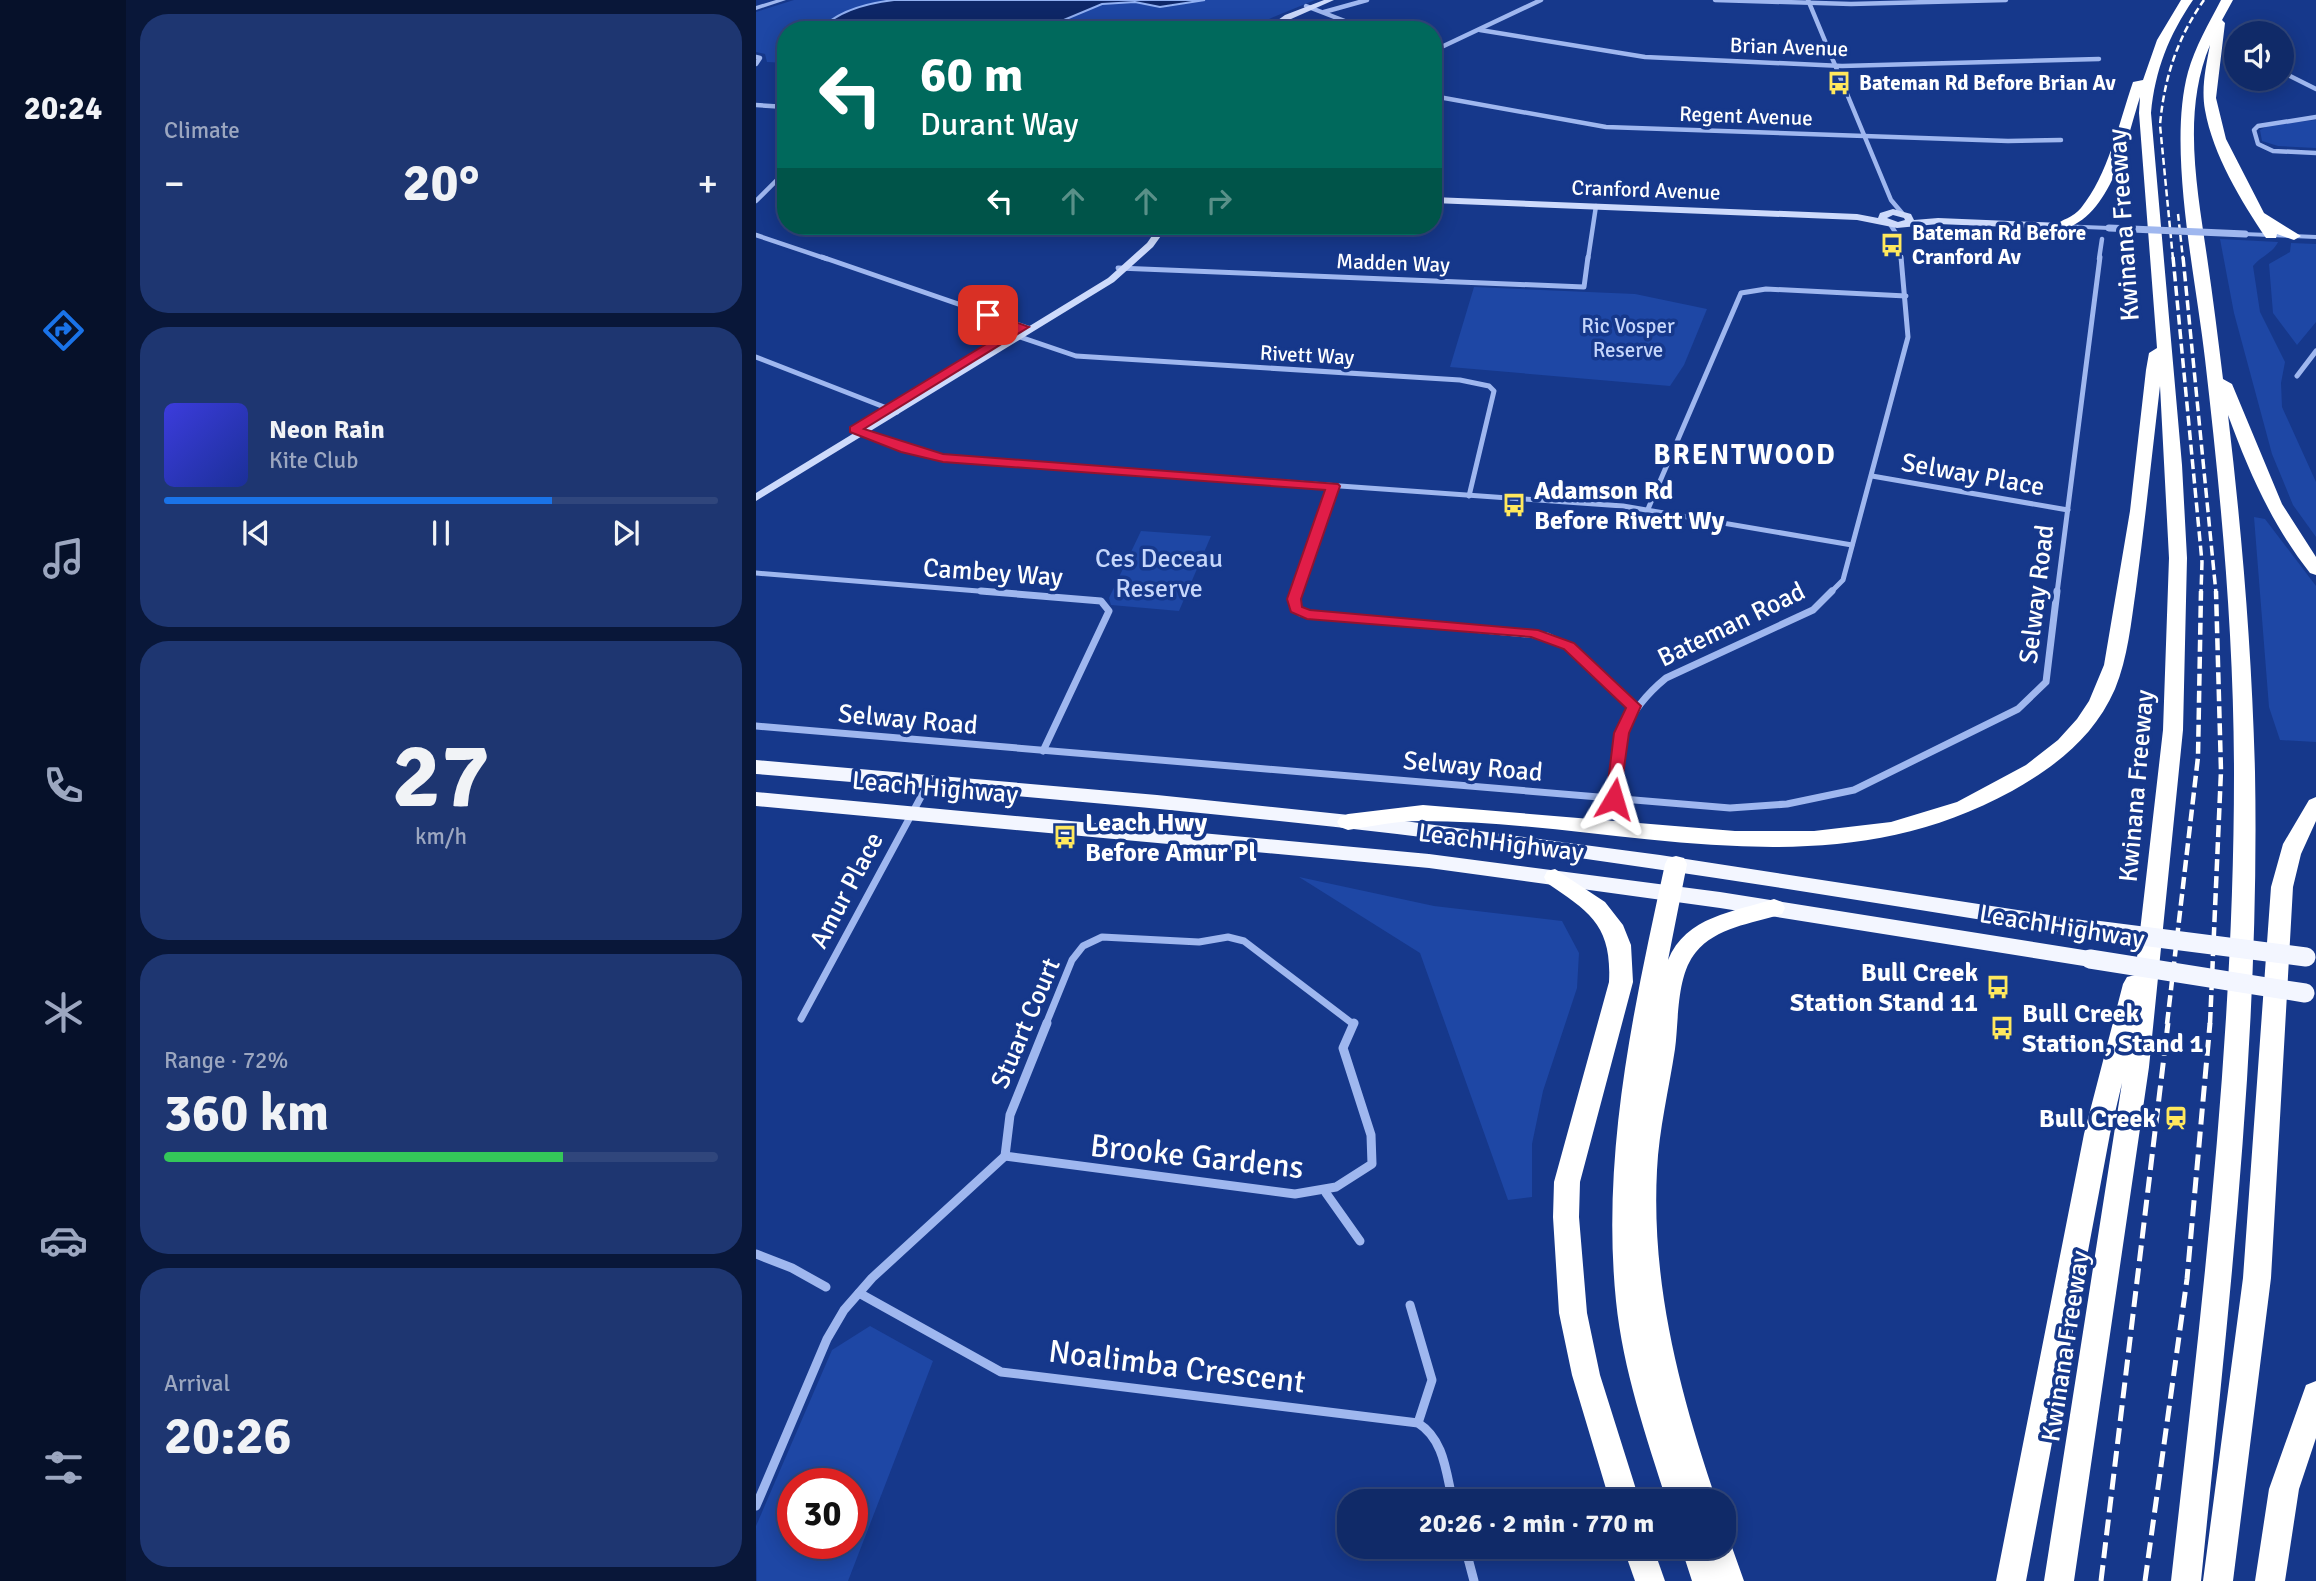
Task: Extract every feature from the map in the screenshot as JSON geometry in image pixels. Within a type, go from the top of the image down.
[{"type":"highway","points":[[2062,226],[2077,220],[2087,208],[2111,162],[2155,36],[2170,13],[2185,0]]},
{"type":"highway","name":"Kwinana Freeway","points":[[2059,1581],[2135,1080],[2173,730],[2178,558],[2173,451],[2146,134],[2146,90],[2157,51],[2168,26],[2185,0]]},
{"type":"highway","points":[[2186,1581],[2221,1232],[2242,905],[2244,766],[2241,658],[2231,511],[2190,167],[2187,111],[2194,65],[2202,43],[2228,0]]},
{"type":"highway","points":[[2220,14],[2211,107],[2224,150],[2271,235]]},
{"type":"highway","points":[[2087,208],[2088,221],[2103,232]]},
{"type":"highway","points":[[2260,215],[2276,228],[2294,236]]},
{"type":"highway","points":[[1348,822],[1421,813],[1718,838],[1815,839],[1870,833],[1921,821],[1977,801],[2016,782],[2050,759],[2077,734],[2105,689],[2122,623],[2142,486],[2147,403],[2161,334]]},
{"type":"highway","points":[[2213,356],[2271,503],[2296,545],[2316,569]]},
{"type":"highway","name":"Leach Highway","points":[[756,767],[1348,822],[1676,864],[2095,930],[2313,958]]},
{"type":"highway","name":"Leach Highway","points":[[756,799],[1329,850],[1555,877],[1774,908],[2311,994]]},
{"type":"highway","points":[[2218,1581],[2257,1278],[2282,887],[2286,863],[2297,831],[2316,805]]},
{"type":"highway","points":[[1676,864],[1635,1086],[1625,1214],[1627,1269],[1638,1347],[1645,1383],[1678,1489]]},
{"type":"highway","points":[[1555,877],[1604,914],[1614,926],[1623,954],[1621,982],[1567,1182],[1566,1217],[1573,1313],[1586,1375],[1621,1489]]},
{"type":"highway","points":[[2011,1581],[2097,1134],[2156,902]]},
{"type":"highway","points":[[1698,1489],[1664,1382],[1651,1324],[1643,1219],[1644,1166],[1672,993],[1681,957],[1687,946],[1704,932],[1774,908]]},
{"type":"highway","points":[[2270,1581],[2284,1489],[2316,1395]]},
{"type":"highway","points":[[1642,1559],[1650,1581]]},
{"type":"main road","points":[[1284,21],[1322,0]]},
{"type":"main road","points":[[1280,21],[1330,0]]},
{"type":"main road","name":"Cranford Avenue","points":[[1442,200],[2062,226]]},
{"type":"main road","points":[[1123,268],[1147,235]]},
{"type":"main road","points":[[756,491],[1123,268],[1150,245],[1157,235]]},
{"type":"main road","points":[[756,498],[858,431]]},
{"type":"street","points":[[756,8],[783,0]]},
{"type":"street","points":[[1324,12],[1367,0]]},
{"type":"street","points":[[1442,47],[1541,0]]},
{"type":"street","points":[[1715,0],[2006,0]]},
{"type":"street","points":[[1809,2],[1891,200],[1906,219]]},
{"type":"street","points":[[1309,7],[1346,21]]},
{"type":"street","name":"Brian Avenue","points":[[1480,30],[1633,55],[1835,65],[1916,66],[2099,59]]},
{"type":"street","points":[[756,57],[760,58],[756,64]]},
{"type":"street","points":[[2294,78],[2316,89]]},
{"type":"street","name":"Regent Avenue","points":[[1442,98],[1606,127],[2061,140]]},
{"type":"street","points":[[756,106],[777,107]]},
{"type":"street","points":[[2316,117],[2258,126],[2254,130],[2258,145],[2273,151],[2316,153]]},
{"type":"street","points":[[756,201],[777,180]]},
{"type":"street","points":[[1886,218],[1891,200]]},
{"type":"street","name":"Madden Way","points":[[1123,268],[1584,287],[1596,206]]},
{"type":"street","name":"Bateman Road","points":[[1614,799],[1621,733],[1634,706],[1666,678],[1813,610],[1843,580],[1908,337],[1899,238],[1886,218]]},
{"type":"street","name":"Bateman Road","points":[[1899,238],[1906,219]]},
{"type":"street","name":"Cranford Avenue","points":[[2062,226],[2103,232],[2316,237]]},
{"type":"street","name":"Selway Road","points":[[756,726],[1730,808],[1787,804],[1854,790],[2018,709],[2046,682],[2103,232]]},
{"type":"street","points":[[756,235],[1021,332]]},
{"type":"street","points":[[1648,509],[1741,293],[1766,289],[1906,296]]},
{"type":"street","name":"Rivett Way","points":[[1021,332],[1076,356],[1460,380],[1489,386],[1494,391],[1469,496]]},
{"type":"street","points":[[2297,376],[2316,351]]},
{"type":"street","points":[[756,357],[893,410]]},
{"type":"street","points":[[858,431],[943,458],[1648,509],[1852,545]]},
{"type":"street","name":"Selway Place","points":[[1872,476],[2068,510]]},
{"type":"street","points":[[1333,486],[1294,599],[1293,605],[1300,613],[1547,636],[1569,646],[1634,706]]},
{"type":"street","name":"Cambey Way","points":[[756,573],[1101,601],[1109,611],[1043,751]]},
{"type":"street","name":"Amur Place","points":[[801,1019],[929,782]]},
{"type":"street","name":"Stuart Court","points":[[1005,1156],[1010,1115],[1072,960],[1083,946],[1102,937],[1199,942],[1228,937],[1244,941],[1336,1009]]},
{"type":"street","name":"Brooke Gardens","points":[[1005,1156],[1268,1192],[1326,1193],[1352,1182],[1372,1164],[1371,1135],[1343,1048],[1354,1023],[1336,1009]]},
{"type":"street","points":[[756,1506],[827,1339],[844,1310],[1005,1156]]},
{"type":"street","points":[[1326,1193],[1360,1241]]},
{"type":"street","points":[[756,1254],[792,1268],[826,1287]]},
{"type":"street","name":"Noalimba Crescent","points":[[859,1293],[1001,1371],[1418,1423]]},
{"type":"street","points":[[1410,1304],[1432,1380],[1418,1423],[1428,1427],[1437,1442],[1450,1489]]},
{"type":"street","points":[[1468,1559],[1474,1581]]},
{"type":"green space","points":[[794,0],[1315,0],[1267,21],[777,21],[777,63],[767,62],[765,54],[756,52],[756,12]]},
{"type":"green space","points":[[2316,120],[2316,148],[2278,146],[2262,141],[2260,130],[2270,125]]},
{"type":"green space","points":[[2220,239],[2278,242],[2253,266],[2260,312],[2285,362],[2281,383],[2282,407],[2316,482],[2316,537],[2293,505],[2272,454],[2234,313]]},
{"type":"green space","points":[[2291,243],[2316,244],[2316,322],[2297,345],[2273,313],[2269,264],[2290,252]]},
{"type":"green space","name":"Ric Vosper Reserve","points":[[1474,287],[1635,294],[1707,309],[1684,365],[1670,386],[1450,367]]},
{"type":"green space","points":[[2254,517],[2265,519],[2316,586],[2316,742],[2280,740],[2269,707]]},
{"type":"green space","name":"Ces Deceau Reserve","points":[[1141,531],[1211,536],[1179,611],[1111,605],[1109,598]]},
{"type":"green space","points":[[1299,877],[1434,906],[1562,921],[1579,953],[1577,988],[1543,1091],[1532,1144],[1532,1197],[1508,1200],[1420,953]]},
{"type":"green space","points":[[870,1326],[933,1361],[868,1529],[868,1468],[781,1468],[832,1350]]},
{"type":"green space","points":[[777,1477],[777,1559],[856,1559],[848,1581],[757,1581],[756,1526]]},
{"type":"shaded area","points":[[894,0],[1205,0],[1160,7],[1135,2],[1102,4],[1061,21],[830,21],[874,3]]},
{"type":"railway","points":[[2173,259],[2160,125],[2162,108],[2179,44],[2204,0]]},
{"type":"railway","points":[[2178,214],[2183,259]]},
{"type":"railway","points":[[2173,257],[2202,562],[2201,593]]},
{"type":"railway","points":[[2183,257],[2216,593]]},
{"type":"railway","points":[[2167,1024],[2198,757],[2201,591]]},
{"type":"railway","points":[[2210,1024],[2221,771],[2216,591]]},
{"type":"railway","points":[[2101,1581],[2168,1023]]},
{"type":"railway","points":[[2145,1581],[2187,1279],[2210,1023]]},
{"type":"place","name":"Bateman Rd Before Brian Av","points":[[1839,83]]},
{"type":"place","name":"Bateman Rd Before Cranford Av","points":[[1892,245]]},
{"type":"place","name":"Adamson Rd Before Rivett Wy","points":[[1514,505]]},
{"type":"place","name":"Leach Hwy Before Amur Pl","points":[[1065,837]]},
{"type":"place","name":"Bull Creek Station Stand 11","points":[[1998,987]]},
{"type":"place","name":"Bull Creek Station, Stand 1","points":[[2002,1028]]},
{"type":"place","name":"Bull Creek","points":[[2176,1118]]},
{"type":"district","name":"BRENTWOOD","points":[[1745,454]]},
{"type":"route","points":[[988,315],[1023,327],[855,430],[906,449],[943,458],[1333,486],[1294,599],[1293,605],[1296,609],[1307,615],[1532,633],[1547,636],[1569,646],[1634,706],[1621,733],[1614,799]]}]
